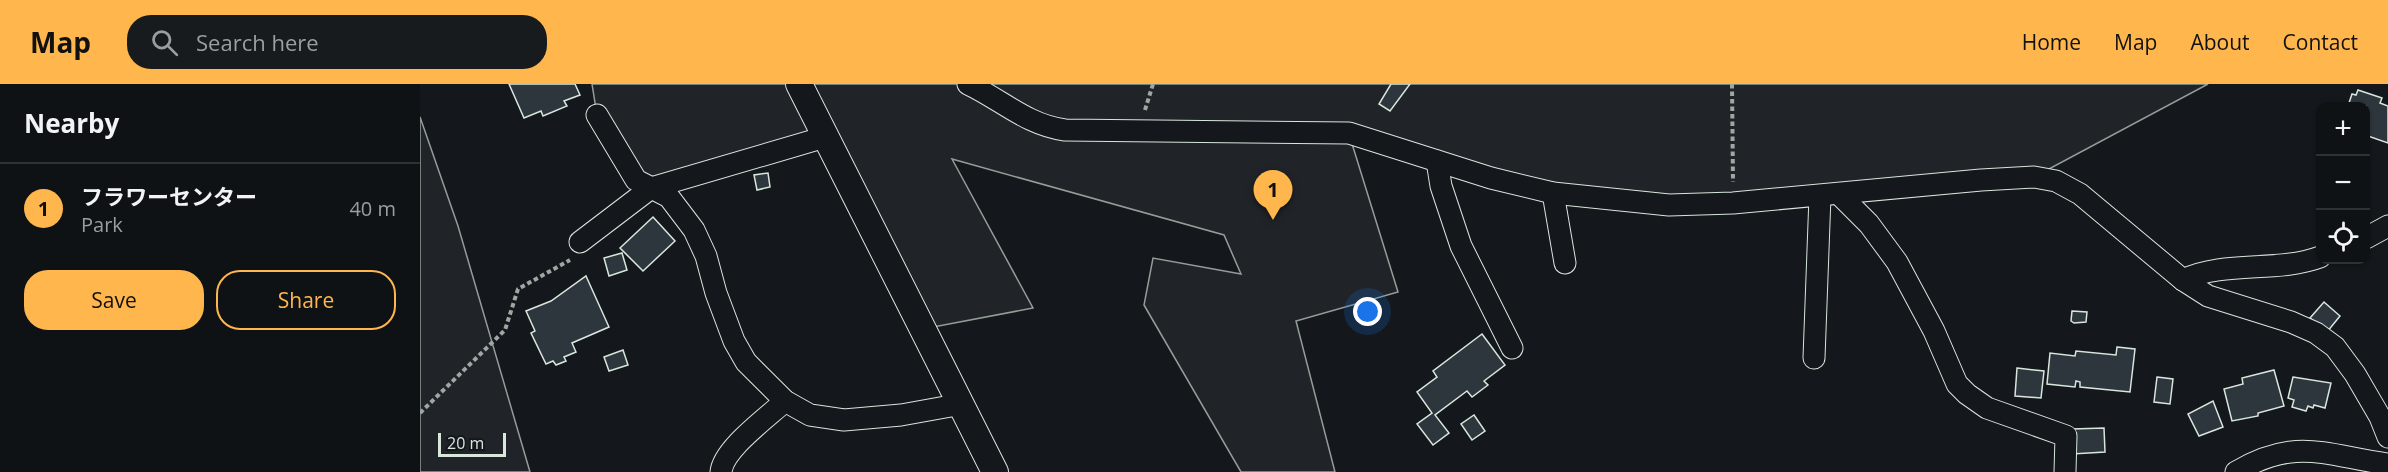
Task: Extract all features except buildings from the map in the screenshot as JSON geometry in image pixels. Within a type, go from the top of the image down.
[{"type":"street","points":[[799,84],[995,472]]},
{"type":"street","points":[[968,84],[1027,119],[1047,128],[1349,133],[1553,193],[1669,205],[1733,203],[2034,177],[2056,181],[2080,194],[2183,280],[2208,296],[2291,321],[2316,333],[2335,347],[2355,374],[2380,417],[2388,437]]},
{"type":"street","points":[[597,115],[636,180],[669,197],[694,230],[706,255],[716,293],[734,341],[746,362],[785,401],[810,416],[844,420],[900,415],[962,404]]},
{"type":"street","points":[[580,242],[651,188],[825,137]]},
{"type":"street","points":[[1437,160],[1441,186],[1461,246],[1512,348]]},
{"type":"street","points":[[1553,193],[1565,264]]},
{"type":"street","points":[[1814,358],[1830,195]]},
{"type":"street","points":[[1830,195],[1869,224],[1897,262],[1934,331],[1957,384],[1987,408],[2066,436],[2065,472]]},
{"type":"street","points":[[2370,236],[2388,226]]},
{"type":"street","points":[[2183,280],[2195,274],[2264,268],[2316,258]]},
{"type":"street","points":[[721,472],[722,465],[732,451],[785,401]]},
{"type":"street","points":[[2236,472],[2248,465],[2293,450],[2329,452],[2388,464]]},
{"type":"path","points":[[1732,84],[1733,203]]},
{"type":"path","points":[[420,412],[505,330],[518,289],[570,260],[580,242]]},
{"type":"shaded area","points":[[592,84],[2208,84],[2034,177],[1898,189],[1598,199],[1349,134],[1398,292],[1296,321],[1335,472],[1241,472],[1144,305],[1153,258],[1241,274],[1224,235],[952,159],[1033,308],[923,329],[825,137],[651,188],[597,115]]},
{"type":"shaded area","points":[[420,117],[458,226],[530,472],[420,472]]},
{"type":"place","name":"フラワーセンター","points":[[1273,220]]}]
